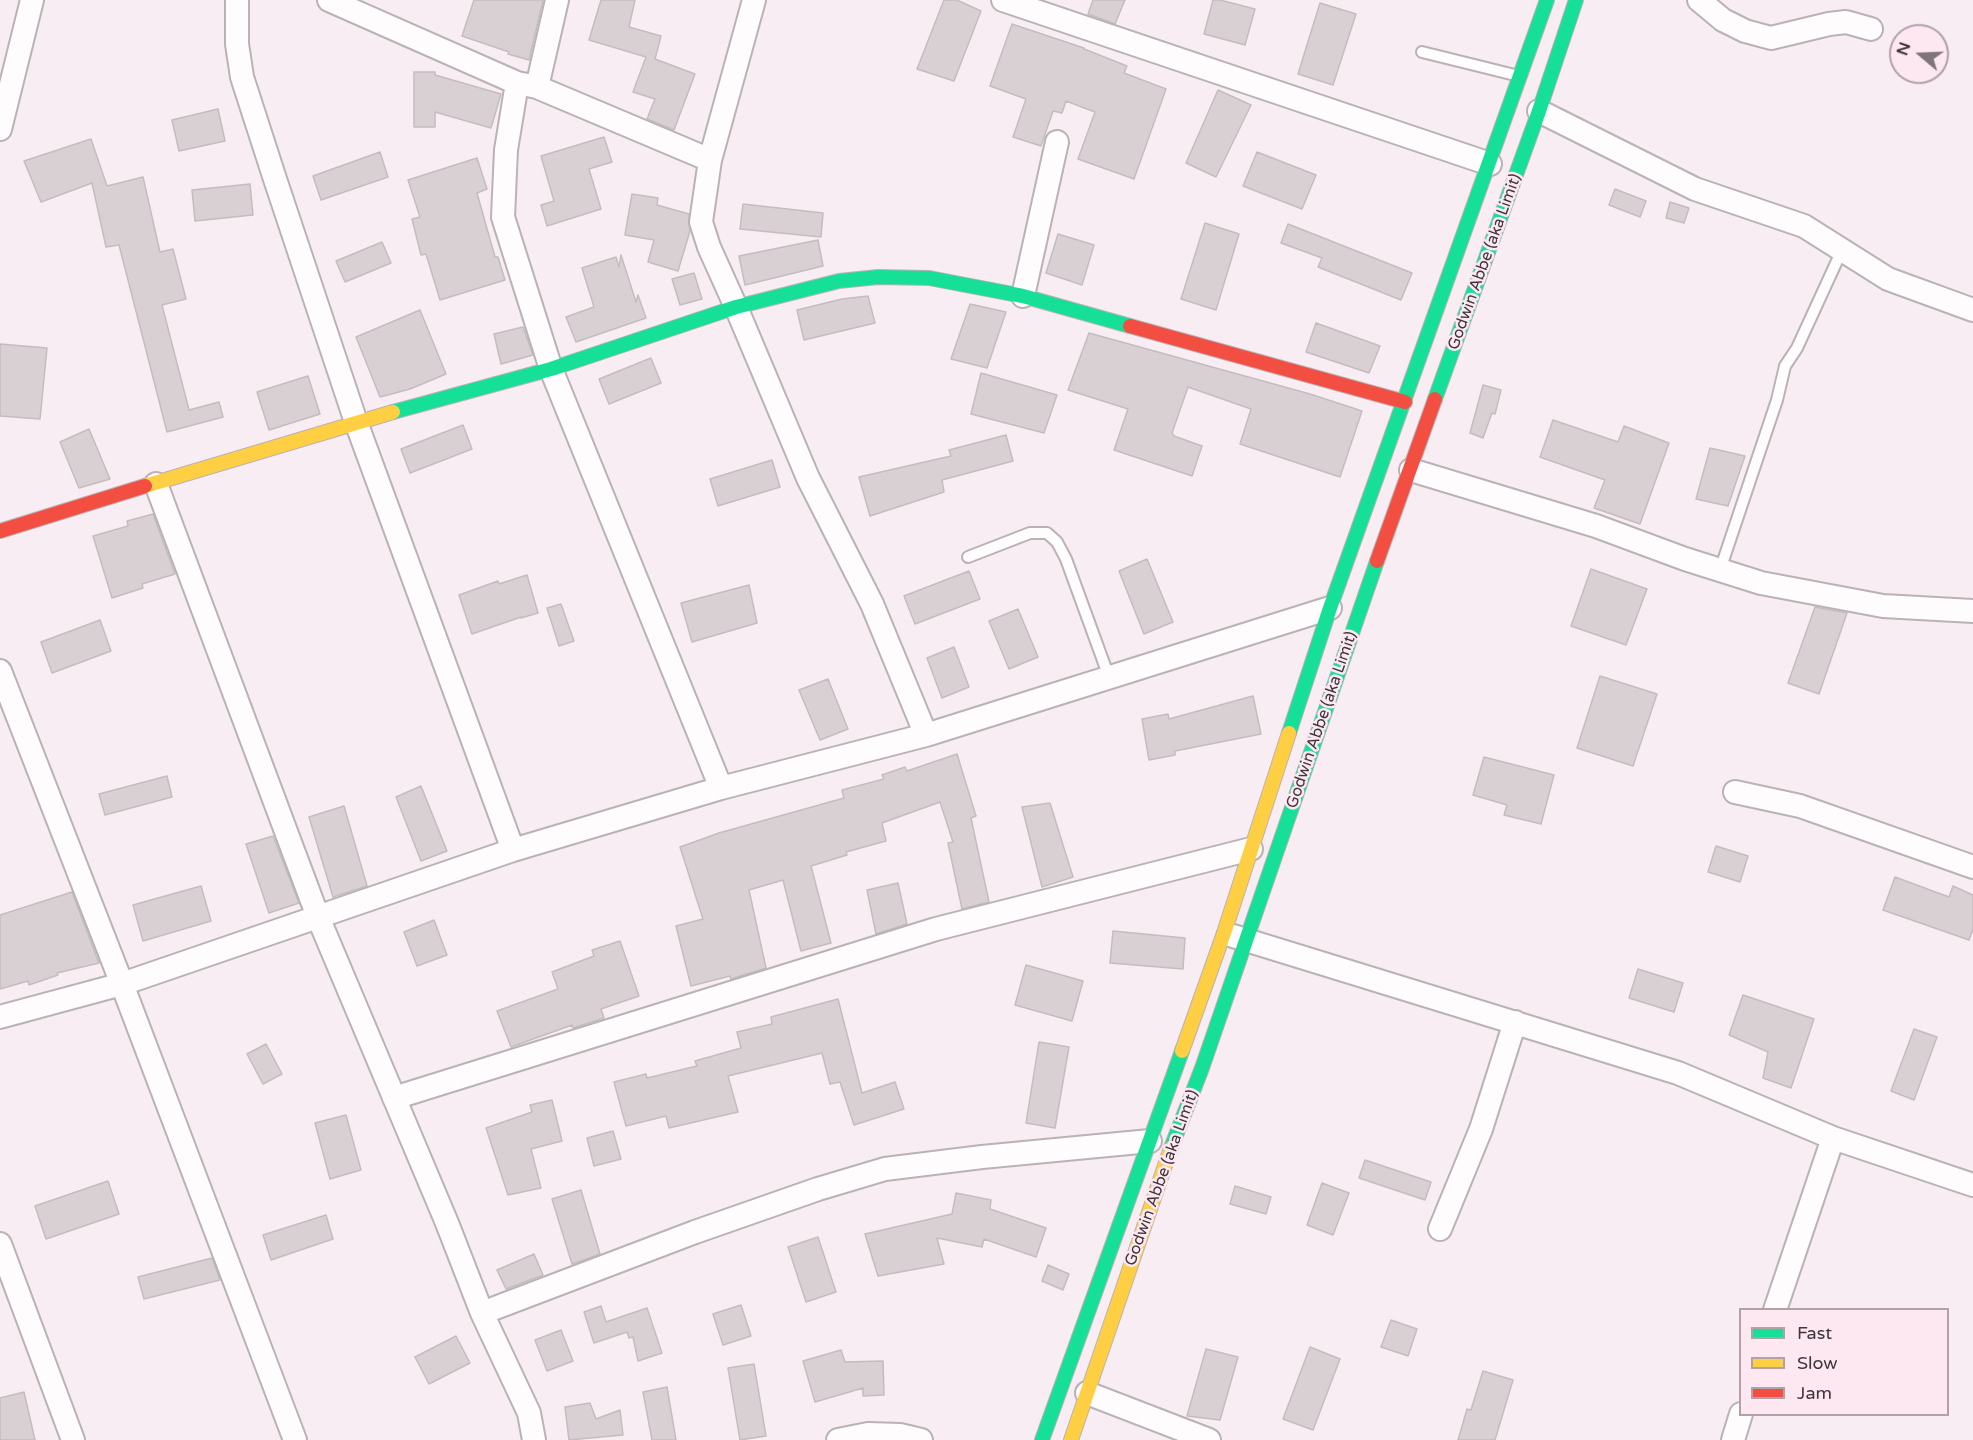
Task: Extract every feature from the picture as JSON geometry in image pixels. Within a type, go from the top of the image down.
[{"type":"street","points":[[0,129],[32,0]]},
{"type":"street","points":[[237,0],[237,44],[242,77],[356,422],[513,850]]},
{"type":"street","points":[[329,0],[710,160]]},
{"type":"street","points":[[557,0],[506,150],[503,217],[551,369],[721,788]]},
{"type":"street","points":[[754,0],[710,160],[701,222],[709,247],[808,478],[872,604],[926,735]]},
{"type":"street","points":[[1003,0],[1490,164]]},
{"type":"street","name":"Godwin Abbe (aka Limit)","points":[[1071,1440],[1340,666],[1539,111],[1534,80],[1546,0]]},
{"type":"street","name":"Godwin Abbe (aka Limit)","points":[[1042,1440],[1224,933],[1330,608],[1490,164],[1576,0]]},
{"type":"street","points":[[1699,0],[1723,20],[1745,31],[1771,38],[1846,22],[1871,29]]},
{"type":"street","points":[[1539,111],[1695,189],[1804,226],[1888,279],[1973,310]]},
{"type":"street","points":[[1023,296],[1057,142]]},
{"type":"street","points":[[0,531],[356,422],[551,369],[736,307],[839,281],[878,276],[929,278],[1023,296],[1405,402]]},
{"type":"street","points":[[1411,470],[1596,526],[1761,583],[1883,606],[1973,610]]},
{"type":"street","points":[[156,484],[318,917],[482,1313],[529,1413],[534,1440]]},
{"type":"street","points":[[0,1017],[122,984],[513,850],[721,788],[926,735],[1330,608]]},
{"type":"street","points":[[1315,658],[1340,666]]},
{"type":"street","points":[[0,671],[122,984],[295,1440]]},
{"type":"street","points":[[1735,792],[1800,806],[1973,867]]},
{"type":"street","points":[[394,1098],[936,929],[1251,849]]},
{"type":"street","points":[[1224,933],[1678,1073],[1833,1138],[1973,1185]]},
{"type":"street","points":[[1440,1229],[1481,1129],[1515,1022]]},
{"type":"street","points":[[1776,1308],[1833,1138]]},
{"type":"street","points":[[482,1313],[695,1232],[818,1189],[885,1169],[982,1156],[1149,1141]]},
{"type":"street","points":[[0,1244],[73,1440]]},
{"type":"street","points":[[1087,1393],[1209,1440]]},
{"type":"street","points":[[1732,1440],[1740,1416]]},
{"type":"street","points":[[838,1440],[868,1434],[900,1435],[921,1440]]},
{"type":"lane","points":[[1422,52],[1534,80]]},
{"type":"lane","points":[[1720,570],[1777,400],[1785,366],[1797,348],[1842,250]]},
{"type":"lane","points":[[968,557],[1030,533],[1047,532],[1057,542],[1066,559],[1110,677]]},
{"type":"building","points":[[474,0],[543,0],[529,60],[462,36]]},
{"type":"building","points":[[601,0],[635,0],[629,27],[661,36],[655,59],[695,74],[674,130],[647,119],[655,99],[633,92],[646,57],[589,40]]},
{"type":"building","points":[[944,0],[957,0],[981,11],[954,81],[917,69]]},
{"type":"building","points":[[1093,0],[1125,0],[1115,24],[1088,14]]},
{"type":"building","points":[[1213,0],[1255,9],[1245,45],[1204,34]]},
{"type":"building","points":[[1320,3],[1356,14],[1333,85],[1298,74]]},
{"type":"building","points":[[1012,24],[1084,48],[1127,66],[1124,73],[1166,89],[1134,179],[1078,159],[1095,112],[1066,101],[1062,113],[1053,111],[1041,146],[1013,137],[1026,99],[990,86]]},
{"type":"building","points":[[414,72],[435,72],[435,75],[501,94],[491,128],[435,112],[435,127],[414,127]]},
{"type":"building","points":[[1218,90],[1251,105],[1216,177],[1186,163]]},
{"type":"building","points":[[218,109],[225,141],[179,151],[172,120]]},
{"type":"building","points":[[604,137],[612,162],[589,169],[601,209],[547,226],[541,205],[554,201],[541,156]]},
{"type":"building","points":[[91,139],[107,186],[143,177],[160,252],[173,249],[186,299],[162,305],[189,410],[219,402],[223,417],[167,432],[119,245],[106,247],[92,183],[41,202],[24,161]]},
{"type":"building","points":[[380,152],[388,177],[321,200],[313,176]]},
{"type":"building","points":[[1257,152],[1316,175],[1302,209],[1243,186]]},
{"type":"building","points":[[477,158],[487,189],[477,193],[495,257],[498,257],[505,280],[440,300],[426,254],[421,255],[412,219],[420,217],[408,180]]},
{"type":"building","points":[[250,184],[253,215],[195,221],[192,190]]},
{"type":"building","points":[[1615,189],[1646,201],[1640,217],[1609,205]]},
{"type":"building","points":[[632,194],[658,198],[657,205],[689,214],[690,231],[678,271],[648,262],[654,240],[625,235]]},
{"type":"building","points":[[1670,202],[1689,208],[1684,223],[1666,218]]},
{"type":"building","points":[[743,204],[823,213],[821,237],[740,229]]},
{"type":"building","points":[[1205,223],[1239,234],[1216,310],[1181,299]]},
{"type":"building","points":[[1288,224],[1412,273],[1401,300],[1318,267],[1322,258],[1281,243]]},
{"type":"building","points":[[1058,234],[1094,245],[1082,285],[1046,273]]},
{"type":"building","points":[[818,240],[823,266],[745,285],[739,256]]},
{"type":"building","points":[[382,242],[391,263],[345,282],[336,261]]},
{"type":"building","points":[[621,255],[636,302],[638,295],[646,318],[576,342],[566,317],[594,307],[582,268],[616,257],[619,267]]},
{"type":"building","points":[[694,273],[702,299],[680,305],[672,279]]},
{"type":"building","points":[[868,296],[875,323],[804,340],[797,310],[842,299]]},
{"type":"building","points":[[970,304],[1006,312],[987,368],[951,359]]},
{"type":"building","points":[[420,310],[446,374],[410,389],[380,397],[356,337]]},
{"type":"building","points":[[1316,323],[1380,346],[1369,373],[1306,352]]},
{"type":"building","points":[[523,327],[533,355],[501,364],[494,334]]},
{"type":"building","points":[[1089,333],[1310,394],[1362,411],[1340,477],[1240,444],[1251,409],[1188,387],[1172,433],[1174,436],[1202,446],[1192,476],[1114,450],[1128,409],[1068,390]]},
{"type":"building","points":[[0,344],[47,348],[40,419],[0,416]]},
{"type":"building","points":[[651,358],[661,383],[609,404],[599,379]]},
{"type":"building","points":[[981,373],[1057,395],[1044,433],[971,414]]},
{"type":"building","points":[[308,376],[320,414],[269,430],[257,392]]},
{"type":"building","points":[[1483,385],[1501,390],[1495,414],[1492,413],[1483,438],[1470,433]]},
{"type":"building","points":[[1553,420],[1618,442],[1624,426],[1669,443],[1640,524],[1594,508],[1605,480],[1540,457]]},
{"type":"building","points":[[463,425],[472,449],[410,473],[401,449]]},
{"type":"building","points":[[89,429],[110,479],[79,488],[60,442]]},
{"type":"building","points":[[1006,435],[1013,461],[942,480],[944,492],[870,516],[859,477],[951,456],[949,450]]},
{"type":"building","points":[[1710,448],[1745,456],[1728,506],[1696,499]]},
{"type":"building","points":[[772,460],[780,487],[718,506],[710,479]]},
{"type":"building","points":[[153,514],[175,574],[142,584],[143,588],[112,598],[93,536],[128,526],[127,521]]},
{"type":"building","points":[[1147,559],[1173,622],[1144,634],[1119,571]]},
{"type":"building","points":[[1591,569],[1647,589],[1626,645],[1571,626]]},
{"type":"building","points":[[969,571],[980,599],[915,624],[904,596]]},
{"type":"building","points":[[527,575],[538,613],[472,634],[459,595],[498,581],[499,584]]},
{"type":"building","points":[[749,585],[757,623],[692,642],[681,603]]},
{"type":"building","points":[[561,604],[574,641],[559,646],[547,608]]},
{"type":"building","points":[[1815,607],[1847,613],[1819,694],[1788,683]]},
{"type":"building","points":[[1018,609],[1038,657],[1009,669],[989,621]]},
{"type":"building","points":[[100,620],[111,651],[52,673],[41,642]]},
{"type":"building","points":[[954,647],[969,687],[942,698],[927,658]]},
{"type":"building","points":[[1600,676],[1657,694],[1633,766],[1577,748]]},
{"type":"building","points":[[828,679],[848,729],[820,740],[799,690]]},
{"type":"building","points":[[1253,696],[1261,734],[1175,751],[1175,755],[1149,760],[1142,719],[1168,714],[1169,719]]},
{"type":"building","points":[[957,754],[976,816],[971,818],[989,902],[962,909],[948,843],[953,842],[940,802],[882,823],[886,841],[846,852],[847,855],[811,866],[831,943],[801,951],[783,880],[749,890],[766,968],[731,979],[730,976],[691,986],[676,926],[703,919],[680,847],[719,833],[844,798],[842,790],[884,779],[882,775],[905,767],[907,771]]},
{"type":"building","points":[[1484,757],[1554,775],[1541,824],[1504,815],[1507,805],[1473,795]]},
{"type":"building","points":[[167,776],[172,797],[105,815],[99,794]]},
{"type":"building","points":[[421,786],[447,851],[421,861],[396,797]]},
{"type":"building","points":[[1050,803],[1073,877],[1042,887],[1022,807]]},
{"type":"building","points":[[344,806],[367,886],[333,897],[309,817]]},
{"type":"building","points":[[273,836],[299,903],[269,913],[246,844]]},
{"type":"building","points":[[1716,846],[1748,856],[1740,882],[1708,872]]},
{"type":"building","points":[[1895,877],[1949,897],[1953,886],[1973,895],[1973,929],[1969,940],[1883,910]]},
{"type":"building","points":[[898,883],[907,924],[876,934],[867,890]]},
{"type":"building","points":[[201,886],[211,921],[143,941],[133,905]]},
{"type":"building","points":[[72,892],[99,963],[57,973],[58,975],[29,985],[28,981],[0,989],[0,915]]},
{"type":"building","points":[[434,920],[447,955],[417,966],[404,932]]},
{"type":"building","points":[[1113,931],[1185,938],[1183,969],[1110,963]]},
{"type":"building","points":[[620,941],[639,996],[601,1009],[604,1018],[573,1028],[572,1025],[511,1047],[497,1011],[558,989],[552,972],[594,956],[592,950]]},
{"type":"building","points":[[1026,965],[1083,981],[1072,1021],[1015,1005]]},
{"type":"building","points":[[1638,969],[1683,983],[1674,1012],[1629,998]]},
{"type":"building","points":[[1743,995],[1814,1019],[1791,1088],[1763,1078],[1768,1052],[1729,1035]]},
{"type":"building","points":[[838,999],[862,1093],[895,1082],[904,1109],[854,1125],[840,1082],[830,1084],[822,1053],[728,1076],[738,1112],[669,1128],[666,1116],[626,1126],[614,1082],[646,1074],[647,1078],[697,1066],[695,1061],[741,1048],[737,1032],[772,1024],[771,1017]]},
{"type":"building","points":[[1914,1029],[1937,1037],[1914,1100],[1891,1091]]},
{"type":"building","points":[[1039,1042],[1069,1047],[1055,1128],[1026,1123]]},
{"type":"building","points":[[266,1044],[282,1074],[263,1084],[247,1054]]},
{"type":"building","points":[[552,1100],[562,1141],[531,1149],[541,1188],[508,1195],[486,1128],[532,1112],[530,1105]]},
{"type":"building","points":[[346,1115],[361,1170],[330,1179],[315,1123]]},
{"type":"building","points":[[613,1131],[621,1159],[594,1166],[587,1138]]},
{"type":"building","points":[[1365,1160],[1431,1182],[1425,1200],[1359,1178]]},
{"type":"building","points":[[108,1181],[119,1214],[46,1239],[35,1206]]},
{"type":"building","points":[[1322,1183],[1349,1193],[1333,1235],[1307,1225]]},
{"type":"building","points":[[1235,1186],[1271,1197],[1266,1214],[1230,1204]]},
{"type":"building","points":[[581,1190],[600,1254],[572,1264],[552,1199]]},
{"type":"building","points":[[956,1193],[991,1200],[990,1209],[1046,1228],[1036,1257],[984,1239],[982,1247],[937,1238],[944,1264],[878,1276],[865,1234],[952,1214]]},
{"type":"building","points":[[326,1215],[333,1239],[271,1260],[263,1235]]},
{"type":"building","points":[[818,1237],[836,1292],[806,1302],[788,1247]]},
{"type":"building","points":[[534,1254],[543,1275],[506,1289],[497,1270]]},
{"type":"building","points":[[212,1258],[220,1280],[144,1299],[138,1277]]},
{"type":"building","points":[[1048,1265],[1069,1274],[1063,1290],[1042,1281]]},
{"type":"building","points":[[741,1305],[751,1336],[723,1345],[713,1314]]},
{"type":"building","points":[[601,1306],[606,1322],[647,1308],[662,1353],[638,1361],[633,1337],[629,1338],[627,1332],[594,1343],[584,1312]]},
{"type":"building","points":[[1391,1320],[1417,1329],[1408,1356],[1381,1347]]},
{"type":"building","points":[[561,1330],[573,1361],[547,1371],[535,1340]]},
{"type":"building","points":[[456,1336],[470,1363],[429,1384],[415,1357]]},
{"type":"building","points":[[1310,1347],[1340,1359],[1313,1430],[1283,1419]]},
{"type":"building","points":[[1206,1349],[1238,1357],[1220,1420],[1187,1416]]},
{"type":"building","points":[[841,1350],[845,1362],[883,1361],[884,1395],[863,1396],[863,1388],[815,1402],[803,1361]]},
{"type":"building","points":[[754,1364],[766,1436],[740,1440],[728,1368]]},
{"type":"building","points":[[1483,1371],[1513,1380],[1495,1440],[1458,1440],[1467,1409],[1471,1410]]},
{"type":"building","points":[[667,1387],[676,1440],[652,1440],[643,1392]]},
{"type":"building","points":[[24,1392],[35,1440],[0,1440],[0,1398]]},
{"type":"building","points":[[590,1403],[596,1419],[620,1410],[623,1435],[569,1440],[565,1407]]},
{"type":"traffic: fast","points":[[1289,733],[1330,608],[1547,0]]},
{"type":"traffic: fast","points":[[1435,399],[1539,111],[1576,0]]},
{"type":"traffic: fast","points":[[393,412],[551,369],[736,307],[839,281],[878,277],[929,278],[1023,296],[1130,326]]},
{"type":"traffic: fast","points":[[1171,1148],[1202,1068],[1377,561]]},
{"type":"traffic: fast","points":[[1042,1440],[1182,1051]]},
{"type":"traffic: slow","points":[[145,486],[393,412]]},
{"type":"traffic: slow","points":[[1182,1051],[1224,933],[1289,733]]},
{"type":"traffic: slow","points":[[1071,1440],[1171,1148]]},
{"type":"traffic: jam","points":[[1130,326],[1405,402]]},
{"type":"traffic: jam","points":[[1377,561],[1435,399]]},
{"type":"traffic: jam","points":[[0,531],[145,486]]}]
